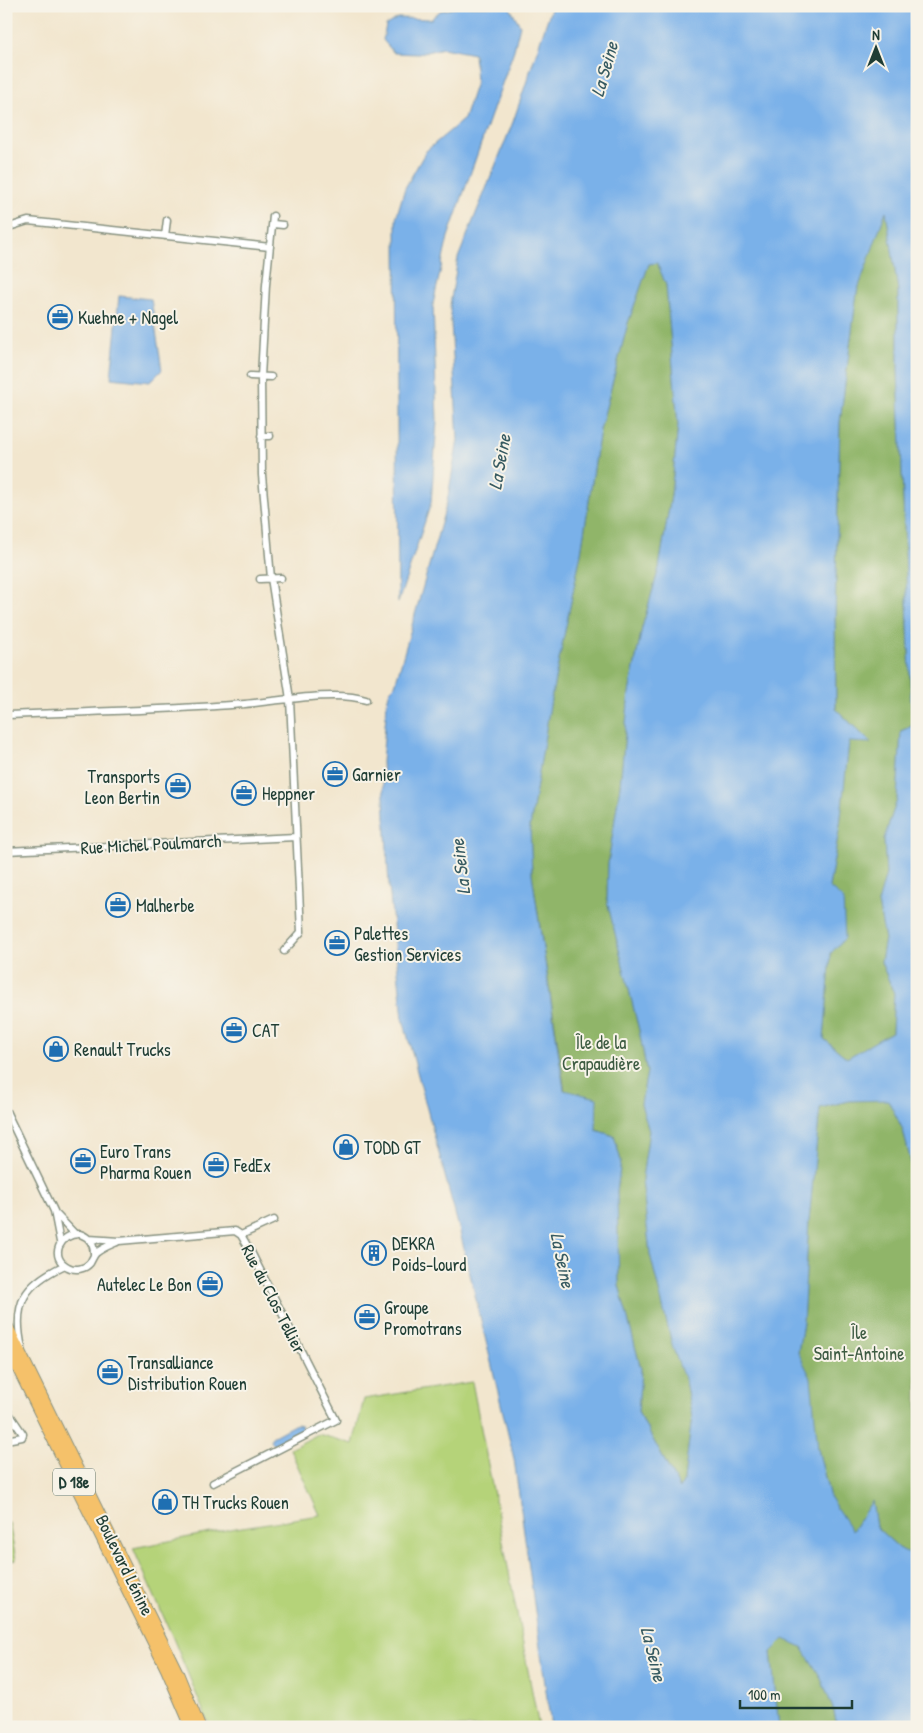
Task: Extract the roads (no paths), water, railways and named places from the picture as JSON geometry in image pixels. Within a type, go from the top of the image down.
[{"type":"main road","name":"Boulevard Lénine","points":[[6,1324],[173,1664],[200,1727]]},
{"type":"main road","name":"Boulevard Lénine","points":[[6,1345],[166,1668],[192,1727]]},
{"type":"street","points":[[273,216],[261,376],[263,493],[271,578],[290,699],[301,932],[284,951]]},
{"type":"street","points":[[165,236],[167,220]]},
{"type":"street","points":[[6,228],[28,221],[270,247]]},
{"type":"street","points":[[272,224],[283,225]]},
{"type":"street","points":[[250,376],[271,377]]},
{"type":"street","points":[[261,436],[270,436]]},
{"type":"street","points":[[260,579],[281,578]]},
{"type":"street","points":[[6,715],[244,704],[347,696],[366,700]]},
{"type":"street","name":"Rue Michel Poulmarch","points":[[6,851],[296,837]]},
{"type":"street","name":"Rue du Clos Tellier","points":[[6,1111],[54,1211],[60,1242],[58,1247],[59,1257],[65,1265],[73,1269],[82,1268],[90,1263],[94,1254],[119,1241]]},
{"type":"street","name":"Rue du Clos Tellier","points":[[54,1211],[75,1234],[84,1235],[89,1239],[119,1241],[231,1231],[238,1232],[242,1236],[336,1420],[213,1483]]},
{"type":"street","points":[[242,1236],[274,1220]]},
{"type":"street","points":[[60,1242],[67,1236],[75,1234]]},
{"type":"street","points":[[89,1239],[93,1245],[94,1254]]},
{"type":"street","points":[[25,1361],[18,1326],[18,1312],[22,1300],[34,1284],[49,1272],[65,1265]]},
{"type":"street","points":[[6,1410],[22,1431],[23,1436],[6,1440]]},
{"type":"water","points":[[464,6],[509,6],[520,25],[514,50],[448,237],[433,304],[437,421],[431,503],[398,603],[396,218],[405,188],[426,151],[464,119],[476,82],[474,54],[443,48],[418,54],[394,53],[383,40],[386,25],[398,18],[431,19],[440,11]]},
{"type":"water","name":"La Seine","points":[[552,6],[917,6],[917,1187],[903,1130],[888,1100],[848,1101],[820,1108],[809,1221],[803,1323],[798,1352],[811,1378],[818,1449],[830,1498],[852,1531],[872,1501],[876,1527],[899,1548],[917,1558],[917,1727],[837,1727],[834,1711],[820,1676],[802,1647],[784,1639],[771,1652],[779,1727],[551,1727],[514,1459],[460,1232],[403,1019],[389,886],[382,762],[387,702],[390,690],[395,685],[447,502],[458,440],[450,305],[458,258],[513,122]],"holes":[[[886,211],[898,290],[898,370],[912,726],[901,731],[897,800],[884,839],[886,874],[878,903],[885,939],[881,962],[894,993],[892,1032],[847,1058],[824,1039],[831,953],[845,938],[843,899],[829,887],[840,825],[849,742],[871,743],[836,709],[835,615],[840,422],[857,292]],[[657,263],[666,285],[678,425],[671,496],[659,568],[642,628],[629,693],[620,786],[608,864],[607,901],[639,1030],[647,1072],[641,1104],[649,1131],[642,1179],[650,1254],[673,1348],[685,1381],[692,1417],[684,1480],[680,1489],[638,1412],[641,1369],[619,1285],[617,1191],[621,1161],[614,1136],[596,1130],[597,1098],[564,1090],[532,874],[530,827],[551,699],[581,553],[600,430],[628,323],[649,264]]]},
{"type":"water","points":[[119,296],[151,299],[162,370],[150,382],[111,378]]},
{"type":"water","points":[[296,1424],[301,1425],[302,1429],[300,1432],[275,1445],[272,1444],[270,1440],[272,1437]]},
{"type":"place","name":"Kuehne + Nagel","points":[[60,317]]},
{"type":"place","name":"Garnier","points":[[335,774]]},
{"type":"place","name":"Transports Leon Bertin","points":[[178,786]]},
{"type":"place","name":"Heppner","points":[[244,793]]},
{"type":"place","name":"Malherbe","points":[[118,905]]},
{"type":"place","name":"Palettes Gestion Services","points":[[337,943]]},
{"type":"place","name":"CAT","points":[[234,1030]]},
{"type":"place","name":"Renault Trucks","points":[[56,1049]]},
{"type":"place","name":"TODD GT","points":[[346,1147]]},
{"type":"place","name":"Euro Trans Pharma Rouen","points":[[83,1161]]},
{"type":"place","name":"FedEx","points":[[216,1165]]},
{"type":"place","name":"DEKRA Poids-lourd","points":[[374,1253]]},
{"type":"place","name":"Autelec Le Bon","points":[[210,1284]]},
{"type":"place","name":"Groupe Promotrans","points":[[367,1317]]},
{"type":"place","name":"Transalliance Distribution Rouen","points":[[110,1372]]},
{"type":"place","name":"TH Trucks Rouen","points":[[165,1502]]},
{"type":"park label","name":"Île de la Crapaudière","points":[[601,1052]]},
{"type":"park label","name":"Île Saint-Antoine","points":[[859,1342]]}]
